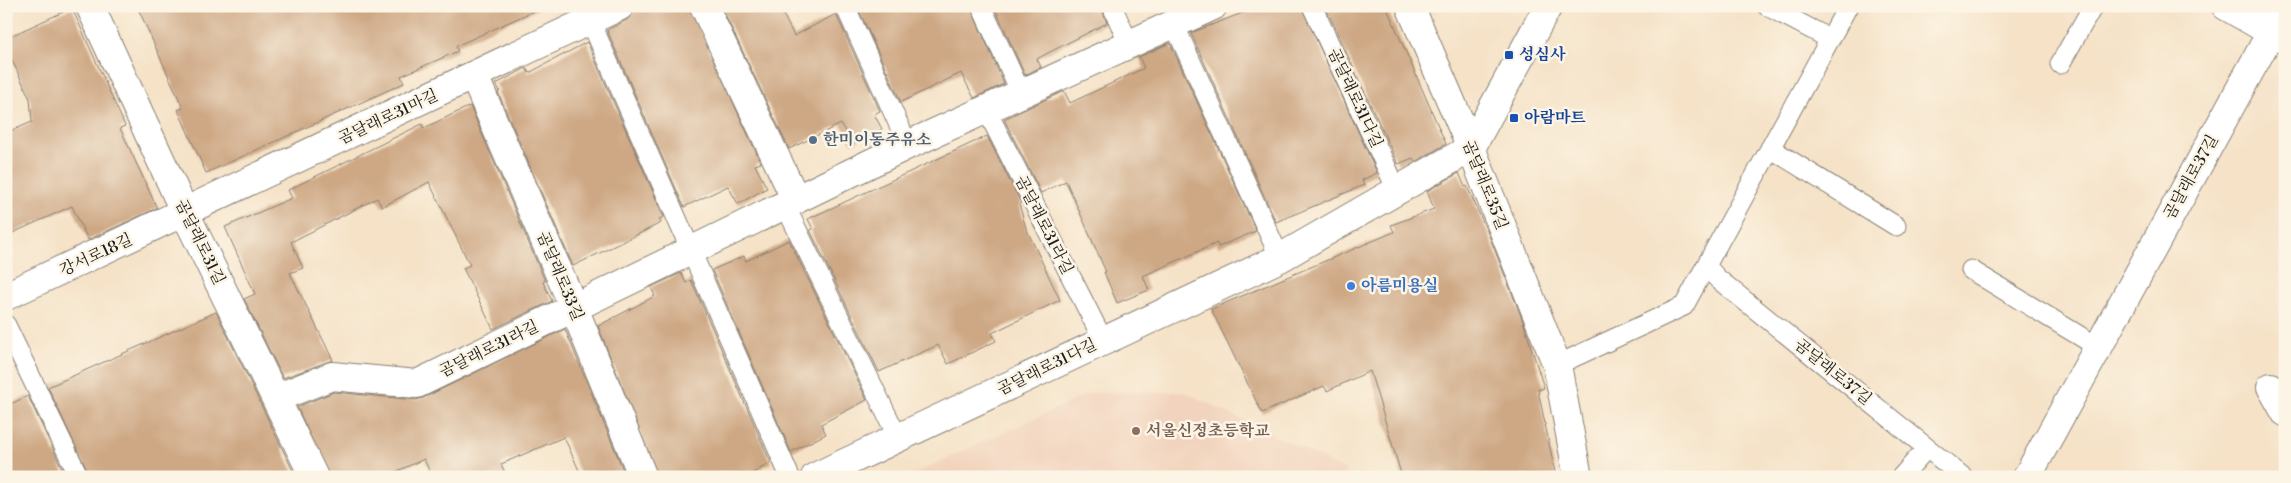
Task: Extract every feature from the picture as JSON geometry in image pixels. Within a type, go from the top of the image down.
[{"type":"street","name":"곰달래로31길","points":[[90,6],[185,213],[314,477]]},
{"type":"street","name":"곰달래로31마길","points":[[185,213],[620,6]]},
{"type":"street","points":[[704,6],[791,203]]},
{"type":"street","name":"곰달래로31라길","points":[[276,398],[332,376],[417,384],[908,145],[1213,6]]},
{"type":"street","name":"곰달래로35길","points":[[1410,6],[1471,148],[1557,365],[1578,477]]},
{"type":"street","points":[[1471,148],[1548,6]]},
{"type":"street","points":[[2226,6],[2278,36]]},
{"type":"street","name":"곰달래로37길","points":[[2027,477],[2098,347],[2278,36],[2285,7]]},
{"type":"street","name":"곰달래로33길","points":[[474,76],[574,308],[643,477]]},
{"type":"street","name":"곰달래로31다길","points":[[815,477],[1102,340],[1280,258],[1471,148]]},
{"type":"street","name":"강서로18길","points":[[6,296],[185,213]]},
{"type":"street","points":[[2271,387],[2285,412]]},
{"type":"lane","points":[[845,6],[908,145]]},
{"type":"lane","points":[[981,6],[1021,93]]},
{"type":"lane","points":[[1112,6],[1129,44]]},
{"type":"lane","name":"곰달래로31다길","points":[[1312,6],[1397,190]]},
{"type":"lane","points":[[1767,6],[1830,39]]},
{"type":"lane","points":[[1557,365],[1684,306],[1848,6]]},
{"type":"lane","points":[[2060,64],[2093,6]]},
{"type":"lane","points":[[590,20],[692,249],[790,477]]},
{"type":"lane","points":[[1174,24],[1280,258]]},
{"type":"lane","name":"곰달래로31라길","points":[[986,109],[1102,340]]},
{"type":"lane","points":[[1770,148],[1896,226]]},
{"type":"lane","points":[[791,203],[898,438]]},
{"type":"lane","name":"곰달래로37길","points":[[1706,266],[1718,279],[1963,477]]},
{"type":"lane","points":[[1971,270],[2098,347]]},
{"type":"lane","points":[[6,324],[79,477]]},
{"type":"lane","points":[[1901,477],[1927,448]]},
{"type":"shaded area","name":"서울신정초등학교","points":[[1185,392],[1345,470],[1348,477],[907,477],[1090,393]]},
{"type":"building","points":[[137,6],[545,6],[456,46],[458,51],[401,76],[404,83],[206,173],[178,110],[183,108]]},
{"type":"building","points":[[643,6],[689,6],[761,163],[755,165],[767,188],[738,204],[728,186],[684,207],[607,30],[627,20],[634,11]]},
{"type":"building","points":[[721,6],[779,6],[794,36],[836,14],[880,111],[874,114],[882,129],[852,144],[841,124],[789,149]]},
{"type":"building","points":[[857,6],[970,6],[1004,84],[974,98],[961,73],[901,102]]},
{"type":"building","points":[[994,6],[1101,6],[1107,23],[1037,59],[1041,67],[1025,75]]},
{"type":"building","points":[[1260,6],[1301,6],[1377,173],[1362,180],[1364,185],[1276,222],[1191,33]]},
{"type":"building","points":[[1325,6],[1386,6],[1446,144],[1415,162],[1413,158],[1398,164]]},
{"type":"building","points":[[72,8],[125,126],[120,128],[157,208],[88,240],[72,206],[6,236],[6,133],[32,122],[30,99],[6,47],[6,38]]},
{"type":"building","points":[[587,42],[664,217],[659,219],[661,223],[573,266],[496,84],[526,68],[529,73]]},
{"type":"building","points":[[1170,43],[1256,231],[1218,247],[1217,243],[1143,276],[1149,290],[1117,303],[1104,272],[1106,272],[1066,181],[1041,193],[1004,119],[1064,91],[1070,103],[1144,68],[1139,57]]},
{"type":"building","points":[[470,106],[552,301],[493,329],[463,268],[470,265],[429,182],[382,207],[377,198],[291,242],[303,268],[290,273],[333,360],[283,378],[244,299],[255,294],[225,227],[292,198],[288,190],[422,124],[424,128]]},
{"type":"building","points":[[987,136],[1021,203],[1019,204],[1026,228],[1060,300],[992,333],[996,341],[948,364],[938,345],[879,372],[810,230],[813,229],[808,219]]},
{"type":"building","points":[[1459,173],[1465,187],[1467,186],[1490,238],[1523,321],[1544,388],[1538,390],[1556,477],[1402,477],[1370,371],[1327,391],[1324,386],[1262,413],[1211,309],[1394,232],[1391,225],[1434,209],[1427,191]]},
{"type":"building","points":[[789,240],[867,400],[821,424],[826,434],[791,452],[712,270],[744,256],[746,261]]},
{"type":"building","points":[[681,273],[686,283],[691,280],[771,463],[745,477],[658,477],[598,326],[655,296],[651,287]]},
{"type":"building","points":[[216,312],[296,477],[90,477],[48,387]]},
{"type":"building","points":[[565,329],[626,477],[582,477],[564,437],[501,464],[507,477],[432,477],[424,459],[384,477],[329,477],[297,407],[334,392],[416,400],[423,398]]},
{"type":"building","points":[[28,396],[66,477],[6,477],[6,406]]},
{"type":"place","name":"성심사","points":[[1509,55]]},
{"type":"place","name":"아람마트","points":[[1514,118]]},
{"type":"place","name":"한미이동주유소","points":[[813,140]]},
{"type":"place","name":"아름미용실","points":[[1351,286]]},
{"type":"place","name":"서울신정초등학교","points":[[1136,431]]}]
